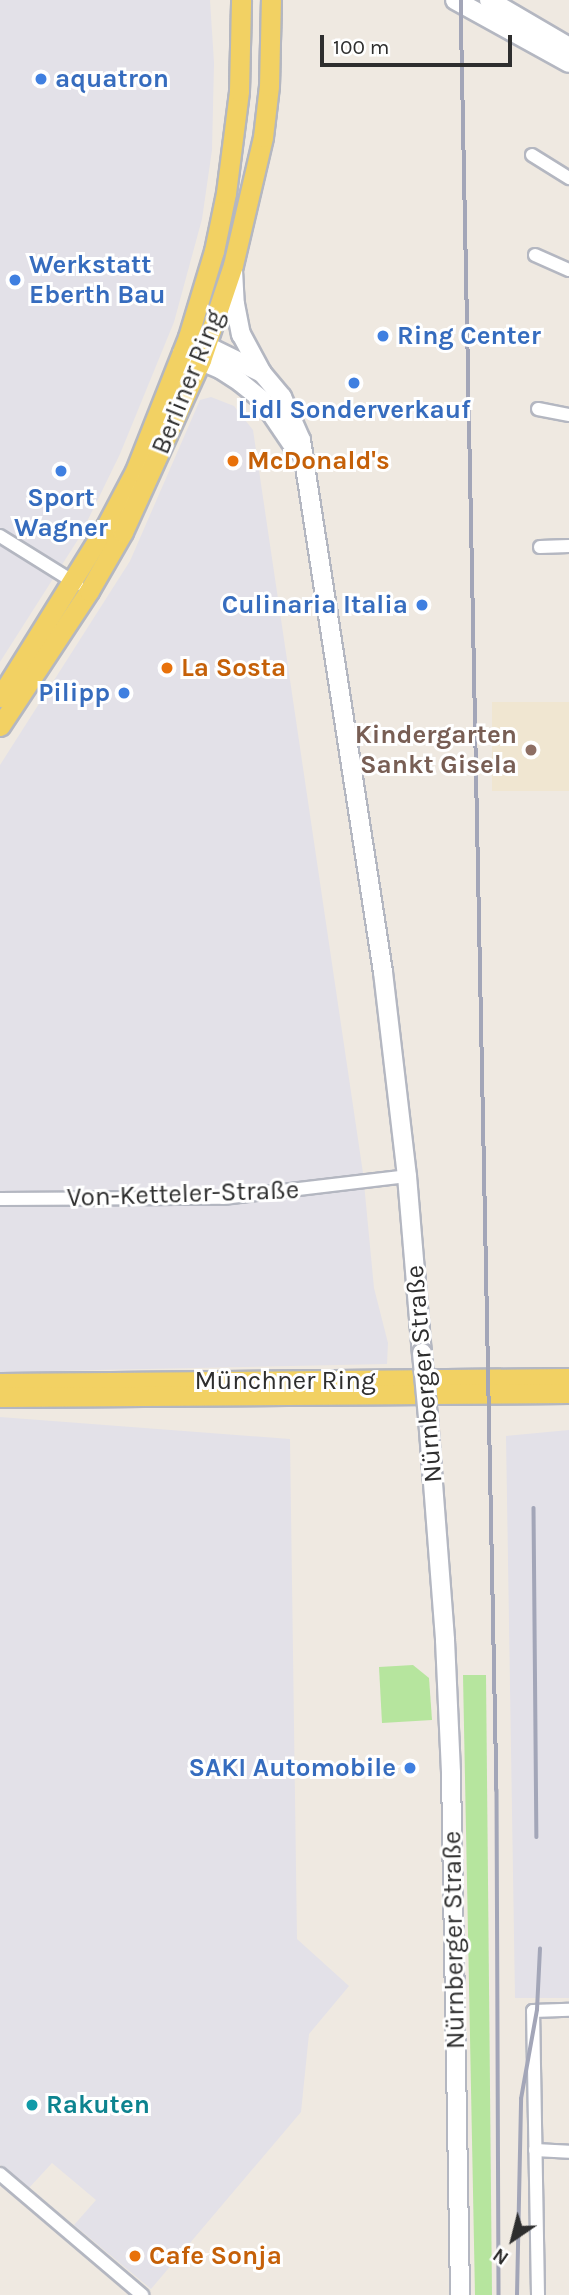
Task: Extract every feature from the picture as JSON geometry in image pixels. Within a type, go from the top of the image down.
[{"type":"main road","name":"Berliner Ring","points":[[194,348],[226,193],[239,90],[241,0]]},
{"type":"main road","name":"Berliner Ring","points":[[0,726],[81,587],[233,265],[263,137],[269,86],[271,0]]},
{"type":"main road","name":"Berliner Ring","points":[[0,697],[81,587]]},
{"type":"main road","name":"Münchner Ring","points":[[0,1383],[569,1378]]},
{"type":"main road","name":"Münchner Ring","points":[[0,1397],[569,1393]]},
{"type":"street","points":[[455,0],[569,63]]},
{"type":"street","points":[[489,0],[569,47]]},
{"type":"street","points":[[532,155],[569,178]]},
{"type":"street","points":[[535,255],[569,270]]},
{"type":"street","points":[[233,265],[235,303],[241,334],[262,373]]},
{"type":"street","name":"Nürnberger Straße","points":[[194,348],[262,373],[282,397],[294,420],[303,461],[383,972],[407,1176],[446,1640],[451,1773],[460,2295]]},
{"type":"street","name":"Nürnberger Straße","points":[[194,348],[262,400],[303,461]]},
{"type":"street","points":[[538,409],[569,415]]},
{"type":"street","points":[[0,536],[81,587]]},
{"type":"street","points":[[540,547],[569,547]]},
{"type":"street","name":"Von-Ketteler-Straße","points":[[0,1199],[223,1198],[407,1176]]},
{"type":"street","points":[[538,2295],[533,2011],[569,2010]]},
{"type":"street","points":[[535,2150],[569,2152]]},
{"type":"street","points":[[0,2174],[142,2295]]},
{"type":"shaded area","points":[[0,0],[210,0],[214,63],[212,150],[202,219],[174,322],[120,454],[79,538],[0,662]]},
{"type":"shaded area","points":[[211,397],[234,406],[253,430],[363,1173],[374,1288],[388,1343],[387,1364],[0,1372],[0,765],[130,561],[200,400]]},
{"type":"shaded area","name":"Kindergarten Sankt Gisela","points":[[492,702],[569,702],[569,791],[492,791]]},
{"type":"shaded area","points":[[0,1417],[290,1439],[297,1939],[349,1986],[309,2034],[301,2112],[151,2289],[74,2225],[96,2200],[52,2163],[29,2188],[0,2165]]},
{"type":"shaded area","points":[[569,1430],[569,1998],[515,1998],[506,1436]]},
{"type":"green space","points":[[413,1665],[429,1678],[432,1720],[382,1723],[379,1667]]},
{"type":"green space","points":[[463,1675],[486,1675],[492,2295],[475,2295]]},
{"type":"railway","points":[[461,0],[497,1790],[499,2295]]},
{"type":"railway","points":[[534,1508],[537,1837]]},
{"type":"railway","points":[[517,2295],[521,2099],[537,2010],[540,1949]]},
{"type":"place","name":"aquatron","points":[[41,79]]},
{"type":"place","name":"Werkstatt Eberth Bau","points":[[15,280]]},
{"type":"place","name":"Ring Center","points":[[383,336]]},
{"type":"place","name":"Lidl Sonderverkauf","points":[[354,383]]},
{"type":"place","name":"McDonald's","points":[[233,461]]},
{"type":"place","name":"Sport Wagner","points":[[61,471]]},
{"type":"place","name":"Culinaria Italia","points":[[422,605]]},
{"type":"place","name":"La Sosta","points":[[167,668]]},
{"type":"place","name":"Pilipp","points":[[124,693]]},
{"type":"place","name":"Kindergarten Sankt Gisela","points":[[531,750]]},
{"type":"place","name":"SAKI Automobile","points":[[410,1768]]},
{"type":"place","name":"Rakuten","points":[[32,2105]]},
{"type":"place","name":"Cafe Sonja","points":[[135,2256]]}]
